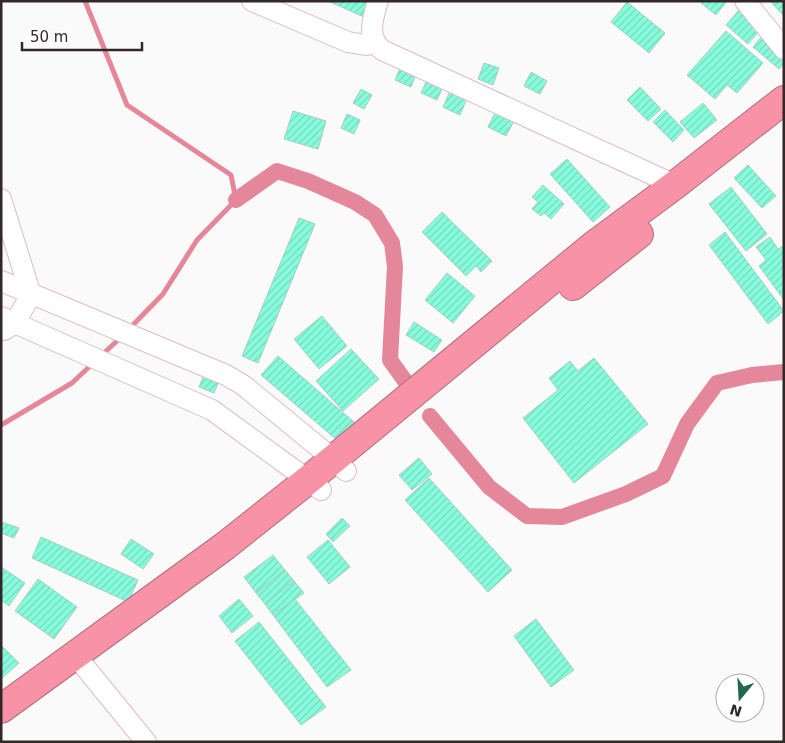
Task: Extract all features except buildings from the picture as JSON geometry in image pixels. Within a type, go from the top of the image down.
[{"type":"highway","points":[[525,312],[594,244],[675,185],[784,100]]},
{"type":"highway","points":[[1,728],[84,666],[340,465],[525,312],[784,120]]},
{"type":"highway","points":[[1,709],[225,546],[314,485]]},
{"type":"street","points":[[252,1],[348,42],[366,45],[376,43]]},
{"type":"street","points":[[378,1],[372,23],[372,36],[376,43],[388,53],[675,185]]},
{"type":"street","points":[[745,1],[784,49]]},
{"type":"street","points":[[1,199],[31,294]]},
{"type":"street","points":[[1,281],[226,375],[243,384],[340,465]]},
{"type":"street","points":[[31,294],[6,324],[212,410],[314,485]]},
{"type":"street","points":[[84,666],[146,742]]},
{"type":"waterway","points":[[85,1],[127,105],[231,175],[236,200],[197,240],[163,294],[131,327]]},
{"type":"waterway","points":[[236,200],[277,171],[308,181],[355,202],[375,215],[392,243],[395,266],[390,360],[408,385]]},
{"type":"waterway","points":[[104,353],[118,340]]},
{"type":"waterway","points":[[1,425],[72,383],[90,366]]},
{"type":"waterway","points":[[430,416],[489,487],[527,516],[562,517],[626,494],[663,476],[687,424],[717,383],[752,375],[784,372]]}]
